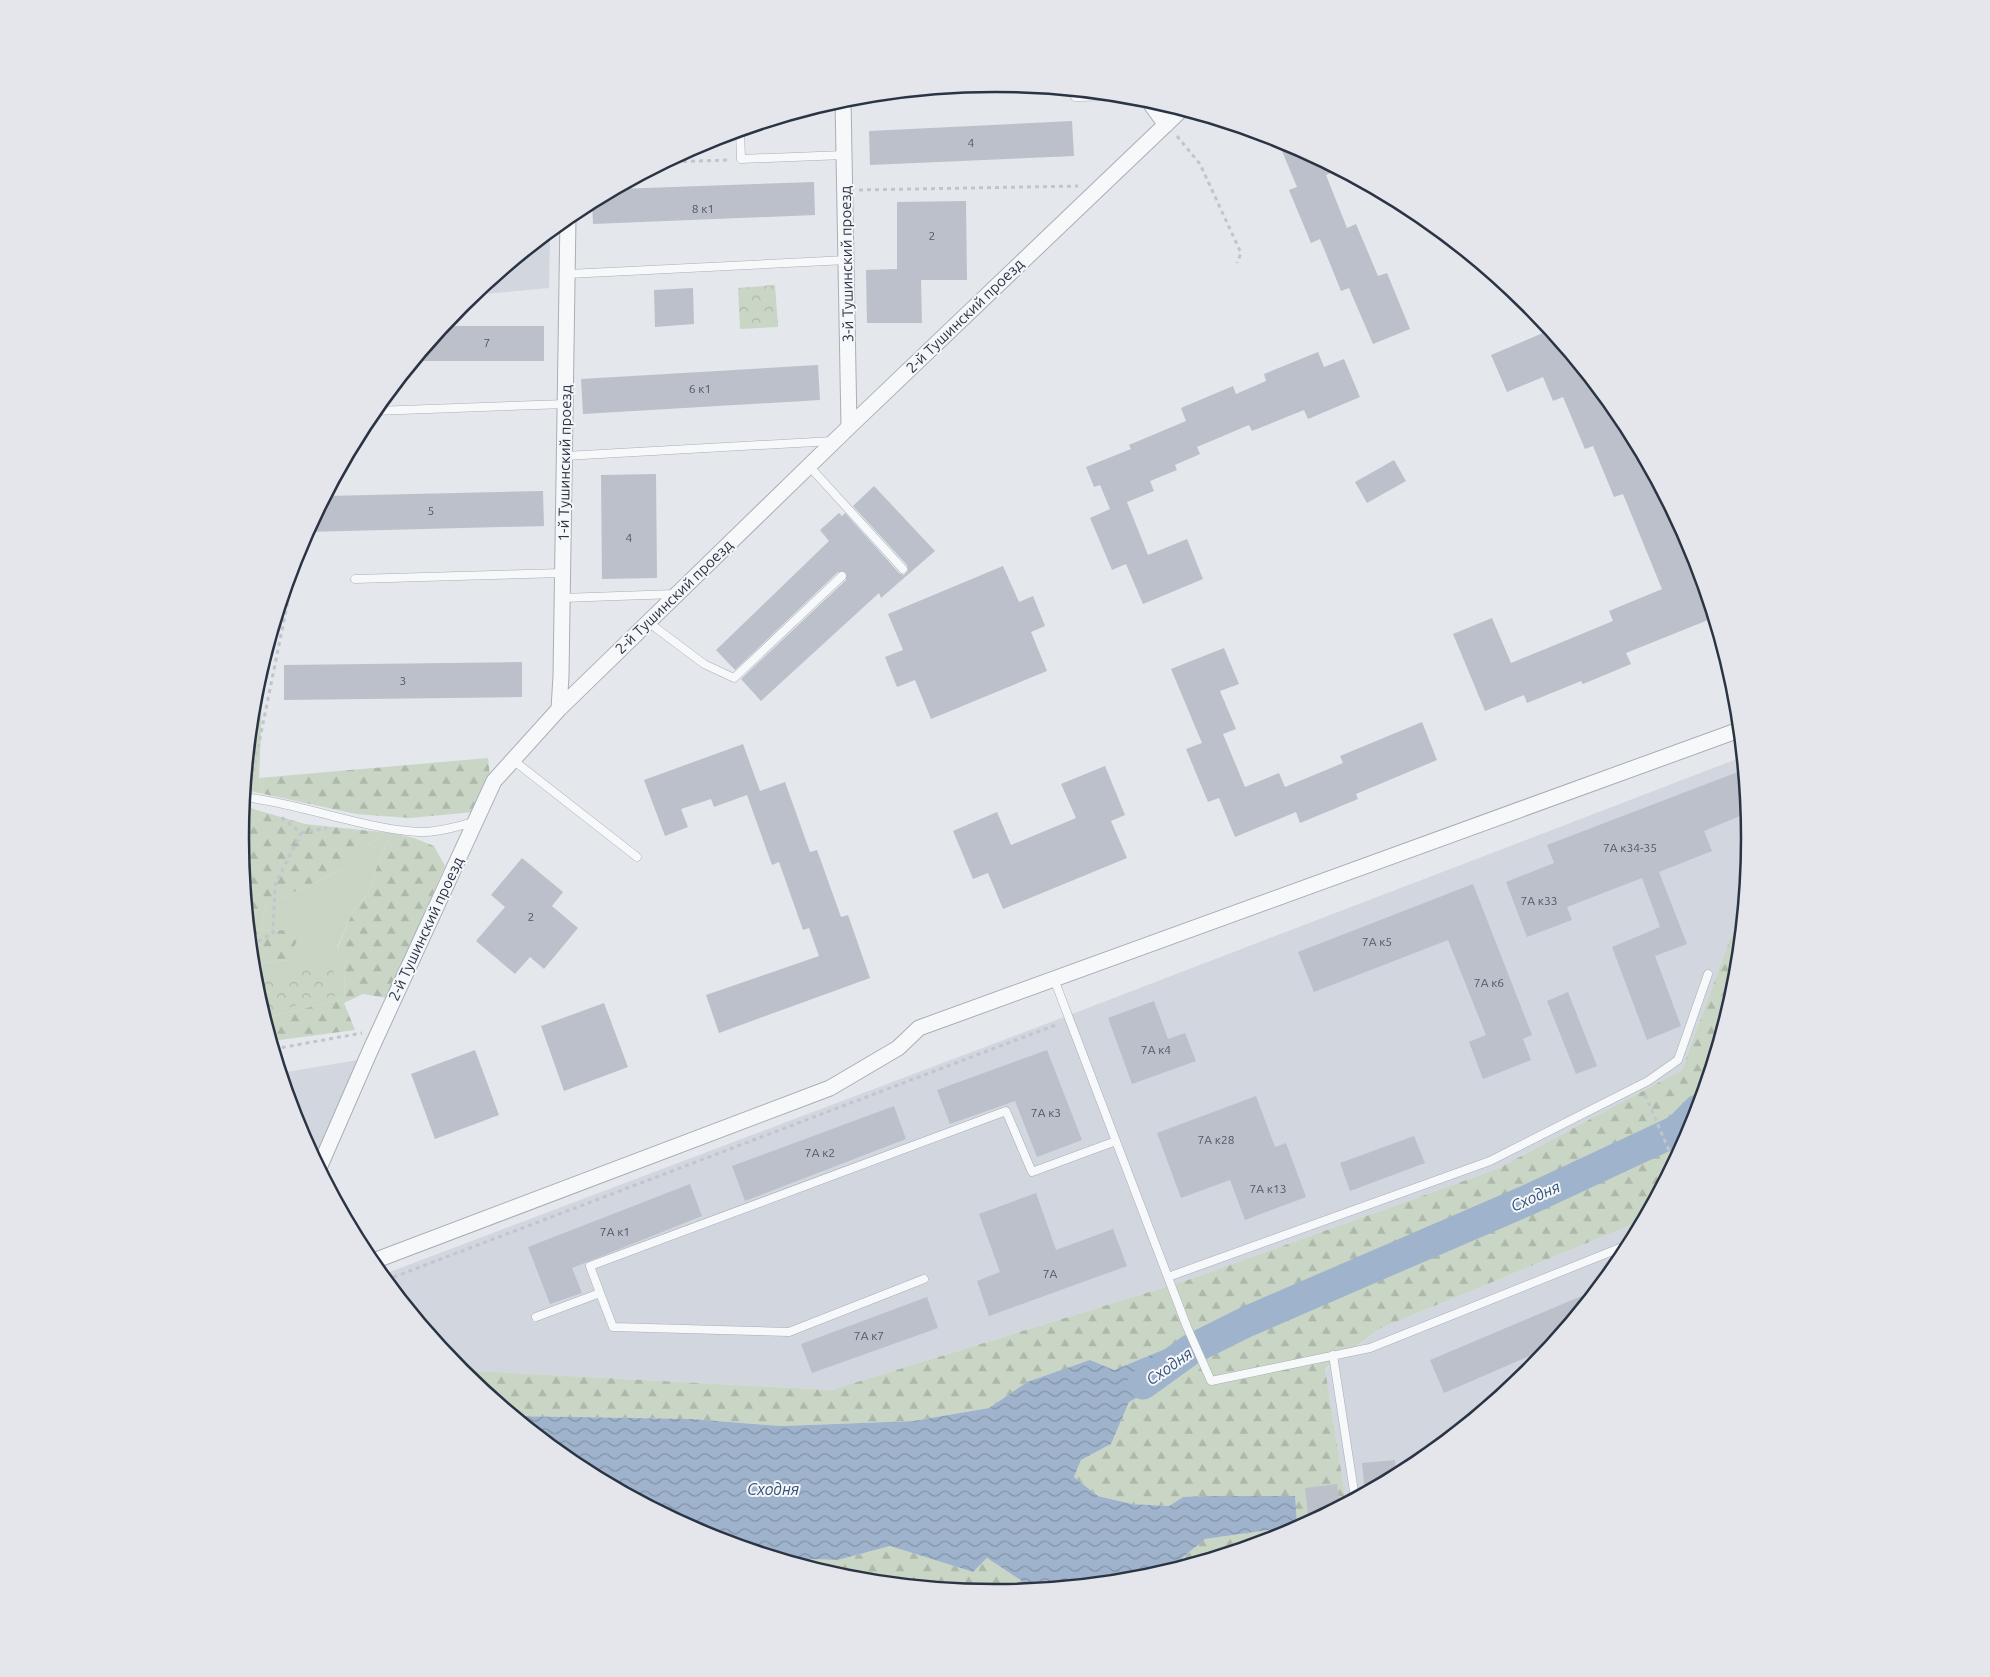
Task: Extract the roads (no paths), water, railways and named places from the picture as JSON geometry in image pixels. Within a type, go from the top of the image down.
[{"type":"street","name":"3-й Тушинский проезд","points":[[842,109],[846,190],[849,428]]},
{"type":"street","points":[[1155,110],[1166,125]]},
{"type":"street","name":"2-й Тушинский проезд","points":[[322,1160],[494,781],[559,709],[648,622],[1175,115]]},
{"type":"street","name":"1-й Тушинский проезд","points":[[559,709],[568,227]]},
{"type":"street","points":[[379,1259],[830,1088],[898,1048],[919,1028],[1733,732]]},
{"type":"lane","points":[[740,138],[741,159],[844,155]]},
{"type":"lane","points":[[568,274],[847,260]]},
{"type":"lane","points":[[384,411],[566,404]]},
{"type":"lane","points":[[565,456],[835,441]]},
{"type":"lane","points":[[809,466],[903,568]]},
{"type":"lane","points":[[355,579],[563,573]]},
{"type":"lane","points":[[648,622],[704,664],[734,678],[842,576]]},
{"type":"lane","points":[[562,598],[678,594]]},
{"type":"lane","points":[[513,760],[637,857]]},
{"type":"lane","points":[[251,798],[360,822],[419,832],[447,829],[475,822]]},
{"type":"lane","points":[[1168,1277],[1490,1161],[1648,1082],[1678,1060],[1708,974]]},
{"type":"lane","points":[[1054,979],[1187,1327],[1211,1381],[1370,1348],[1618,1249]]},
{"type":"lane","points":[[924,1279],[789,1332],[613,1327],[590,1266],[1006,1111],[1032,1172],[1116,1141]]},
{"type":"lane","points":[[536,1317],[600,1293]]},
{"type":"lane","points":[[1333,1355],[1354,1492]]},
{"type":"water","points":[[1170,1347],[1186,1370],[1129,1402],[1111,1444],[1081,1460],[1074,1477],[1098,1496],[1132,1504],[1169,1506],[1183,1497],[1295,1496],[1297,1521],[1278,1529],[1205,1539],[1182,1558],[1183,1560],[1141,1570],[1044,1583],[1025,1583],[987,1558],[973,1572],[890,1546],[838,1560],[801,1559],[755,1545],[665,1508],[622,1485],[581,1459],[524,1416],[692,1419],[781,1426],[913,1421],[989,1408],[1027,1382],[1090,1360],[1114,1370]]},
{"type":"waterway","name":"Сходня","points":[[1143,1384],[1190,1350],[1246,1322],[1528,1200],[1678,1130],[1684,1124]]}]
